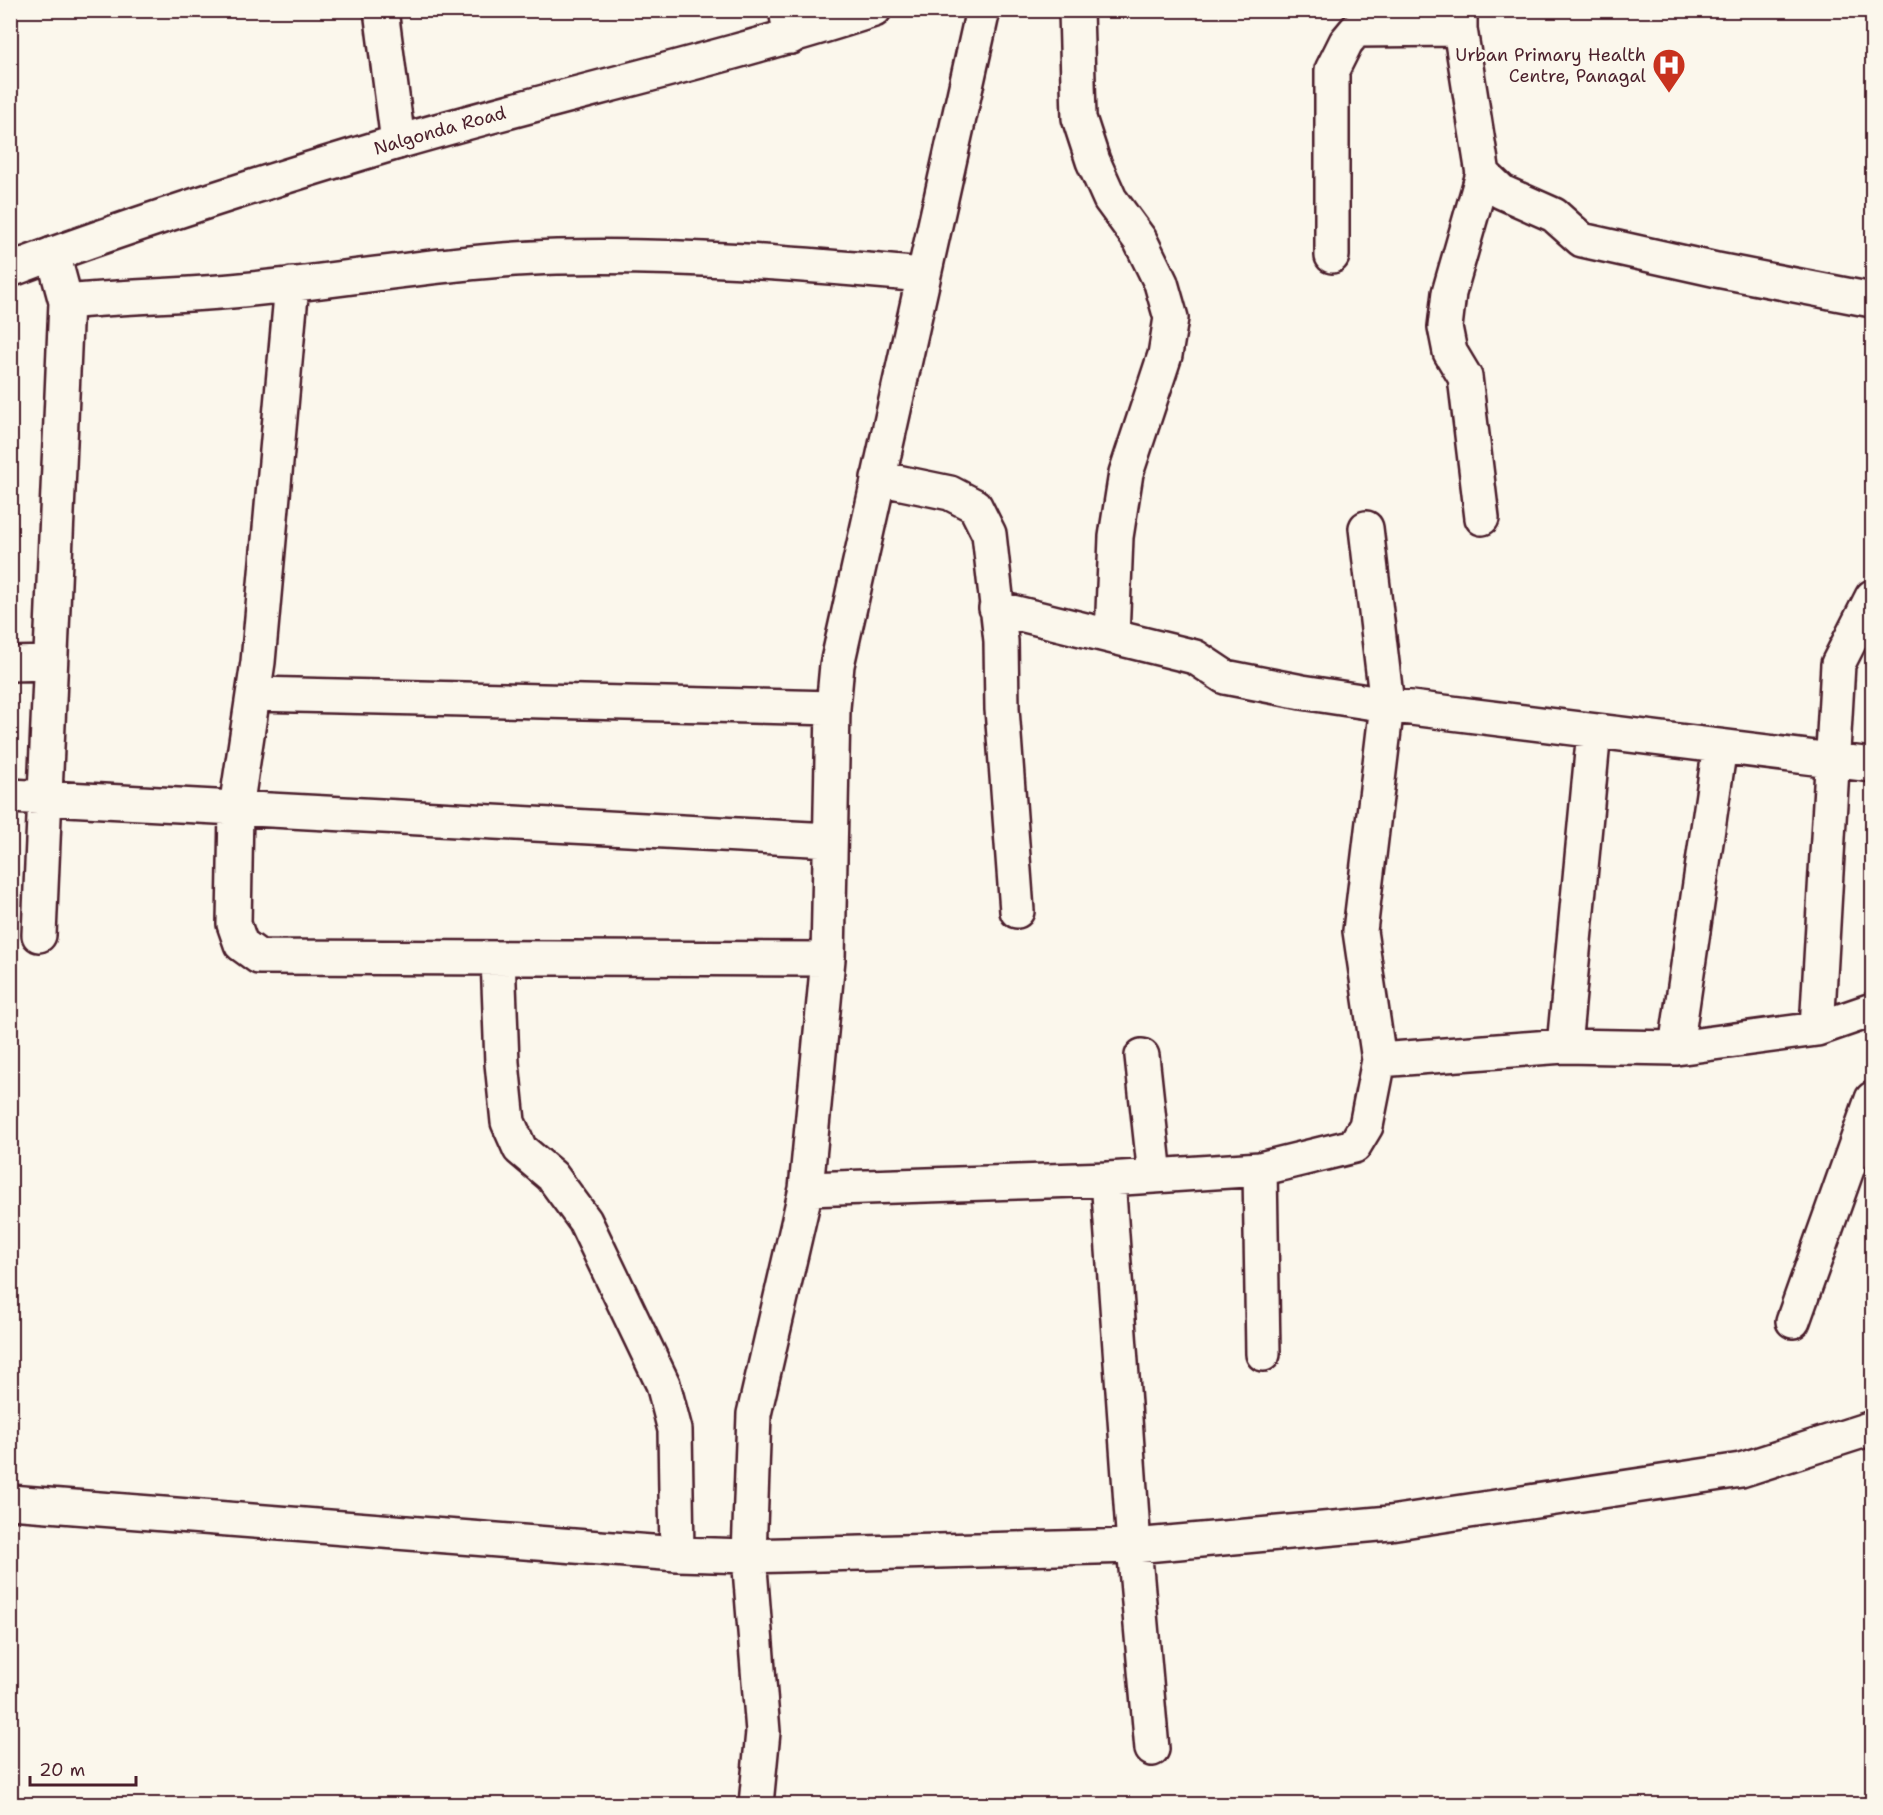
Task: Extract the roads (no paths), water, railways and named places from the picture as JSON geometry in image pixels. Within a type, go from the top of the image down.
[{"type":"street","points":[[381,10],[398,142]]},
{"type":"street","name":"Nalgonda Road","points":[[10,270],[52,254],[398,142],[788,24],[874,10]]},
{"type":"street","points":[[756,1804],[763,1732],[749,1556],[754,1414],[806,1189],[828,959],[833,708],[837,665],[983,10]]},
{"type":"street","points":[[1076,10],[1080,118],[1093,161],[1110,199],[1140,240],[1161,282],[1171,318],[1165,355],[1126,473],[1116,537],[1112,636]]},
{"type":"street","points":[[1332,256],[1332,70],[1346,42],[1356,30],[1460,20],[1483,174],[1449,293],[1445,327],[1450,352],[1465,377],[1482,518]]},
{"type":"street","points":[[1483,174],[1502,192],[1554,214],[1582,240],[1717,270],[1872,300]]},
{"type":"street","points":[[39,934],[66,302],[52,254]]},
{"type":"street","points":[[66,302],[240,291],[556,257],[706,258],[923,275]]},
{"type":"street","points":[[292,284],[254,694],[236,808],[234,924],[241,944],[259,957],[828,959]]},
{"type":"street","points":[[878,478],[950,493],[975,506],[989,534],[1001,641],[1002,709],[1017,910]]},
{"type":"street","points":[[806,1189],[1108,1179],[1260,1169],[1354,1146],[1366,1126],[1379,1060],[1360,931],[1387,705],[1366,528]]},
{"type":"street","points":[[1817,1029],[1830,760],[1838,664],[1872,597]]},
{"type":"street","points":[[996,608],[1195,657],[1225,677],[1387,705],[1872,765]]},
{"type":"street","points":[[10,664],[50,663]]},
{"type":"street","points":[[254,694],[833,708]]},
{"type":"street","points":[[1564,1046],[1594,731]]},
{"type":"street","points":[[1676,1048],[1720,746]]},
{"type":"street","points":[[10,796],[830,840]]},
{"type":"street","points":[[498,958],[502,1063],[508,1122],[520,1149],[552,1176],[585,1221],[663,1384],[675,1430],[677,1554]]},
{"type":"street","points":[[1379,1060],[1564,1046],[1676,1048],[1817,1029],[1872,1010]]},
{"type":"street","points":[[1142,1056],[1155,1176]]},
{"type":"street","points":[[1793,1320],[1872,1099]]},
{"type":"street","points":[[1260,1169],[1263,1354]]},
{"type":"street","points":[[1108,1179],[1134,1546],[1152,1749]]},
{"type":"street","points":[[10,1502],[677,1554],[749,1556],[1134,1546],[1390,1523],[1741,1470],[1872,1428]]},
{"type":"place","name":"Urban Primary Health Centre, Panagal","points":[[1669,94]]}]
